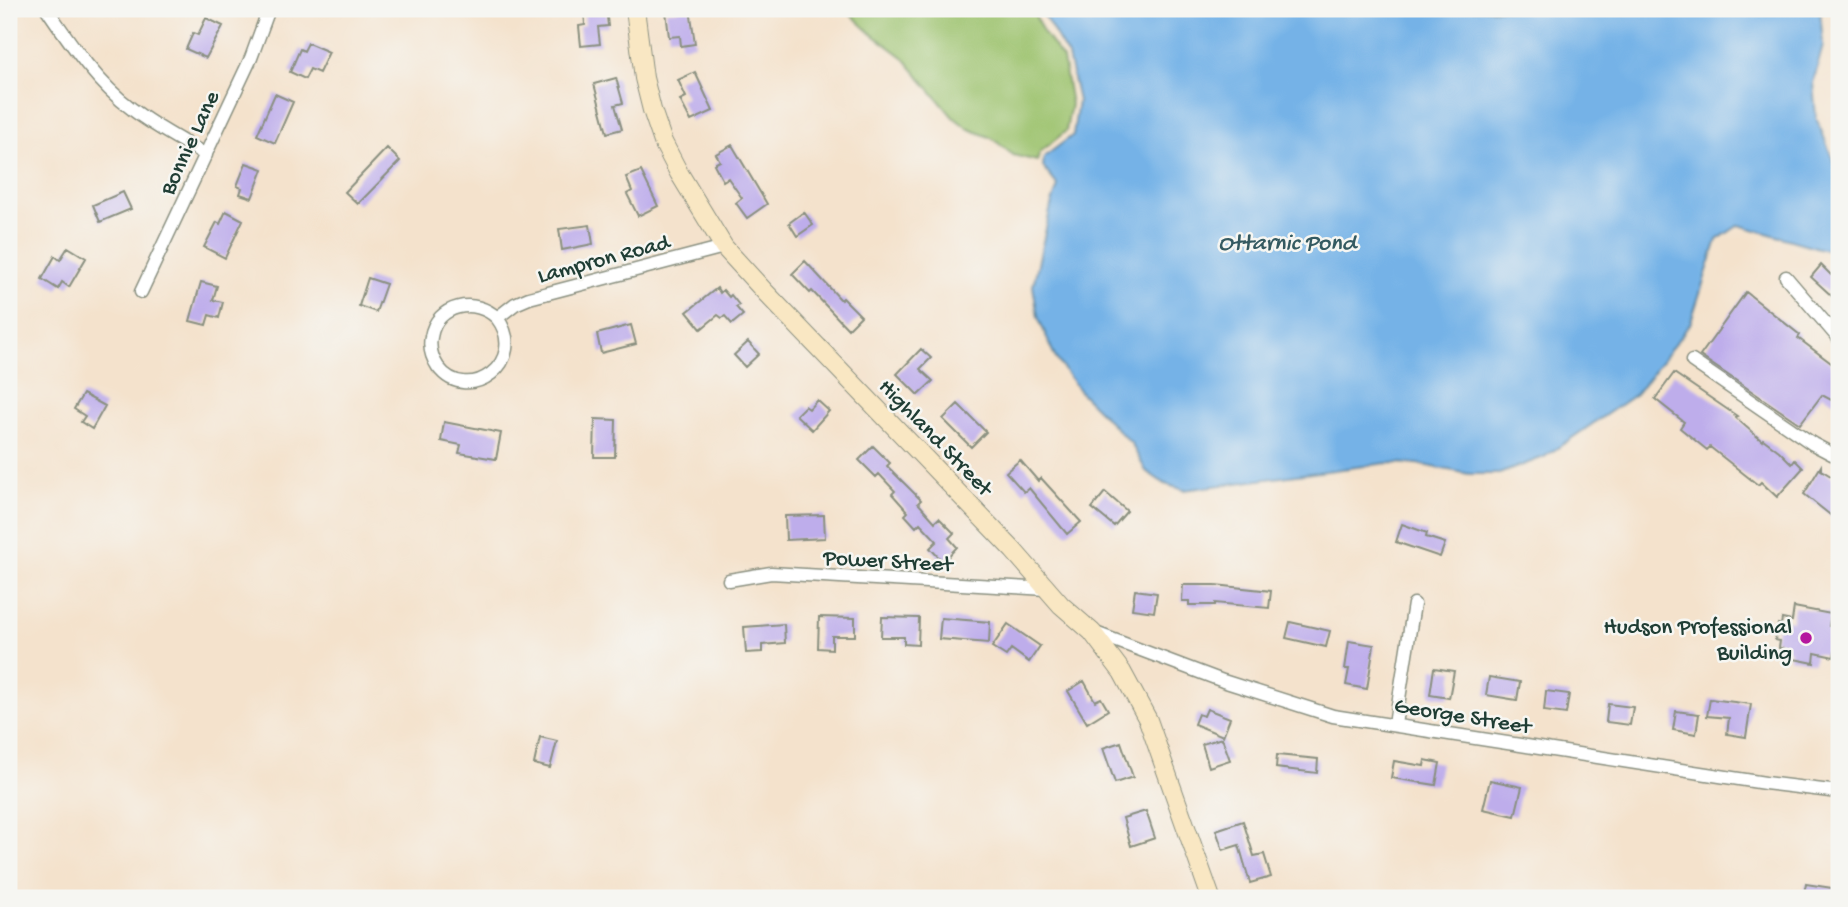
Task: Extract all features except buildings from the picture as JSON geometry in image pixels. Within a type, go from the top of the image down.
[{"type":"street","points":[[47,9],[73,46],[119,98],[159,127],[206,155]]},
{"type":"street","name":"Bonnie Lane","points":[[141,292],[251,58],[269,9]]},
{"type":"street","name":"Highland Street","points":[[635,9],[644,78],[663,142],[724,247],[1013,550],[1046,589],[1092,632],[1122,672],[1148,720],[1211,898]]},
{"type":"street","name":"Lampron Road","points":[[497,318],[515,304],[530,298],[724,247]]},
{"type":"street","points":[[1786,276],[1839,339]]},
{"type":"street","points":[[469,305],[485,308],[497,318],[504,329],[507,348],[496,371],[481,380],[469,382],[451,378],[441,371],[434,361],[430,343],[432,331],[442,316],[457,307],[469,305]]},
{"type":"street","points":[[1692,361],[1813,444],[1832,454],[1839,453]]},
{"type":"street","name":"Power Street","points":[[729,580],[771,573],[1046,589]]},
{"type":"street","points":[[1395,724],[1414,604]]},
{"type":"street","name":"George Street","points":[[1092,632],[1223,681],[1333,716],[1839,792]]},
{"type":"green space","points":[[845,9],[1032,9],[1043,32],[1063,59],[1071,104],[1066,131],[1040,152],[1037,161],[1013,155],[992,138],[969,129],[952,116],[903,57]]},
{"type":"water","name":"Ottarnic Pond","points":[[1040,9],[1820,9],[1823,45],[1813,83],[1816,117],[1839,175],[1839,254],[1739,225],[1717,240],[1690,324],[1636,394],[1544,457],[1499,474],[1469,474],[1417,464],[1387,463],[1184,490],[1165,484],[1146,471],[1131,443],[1081,393],[1055,357],[1038,317],[1033,286],[1058,186],[1043,167],[1044,157],[1073,135],[1078,101],[1068,56]]},
{"type":"place","name":"Hudson Professional Building","points":[[1806,638]]}]
